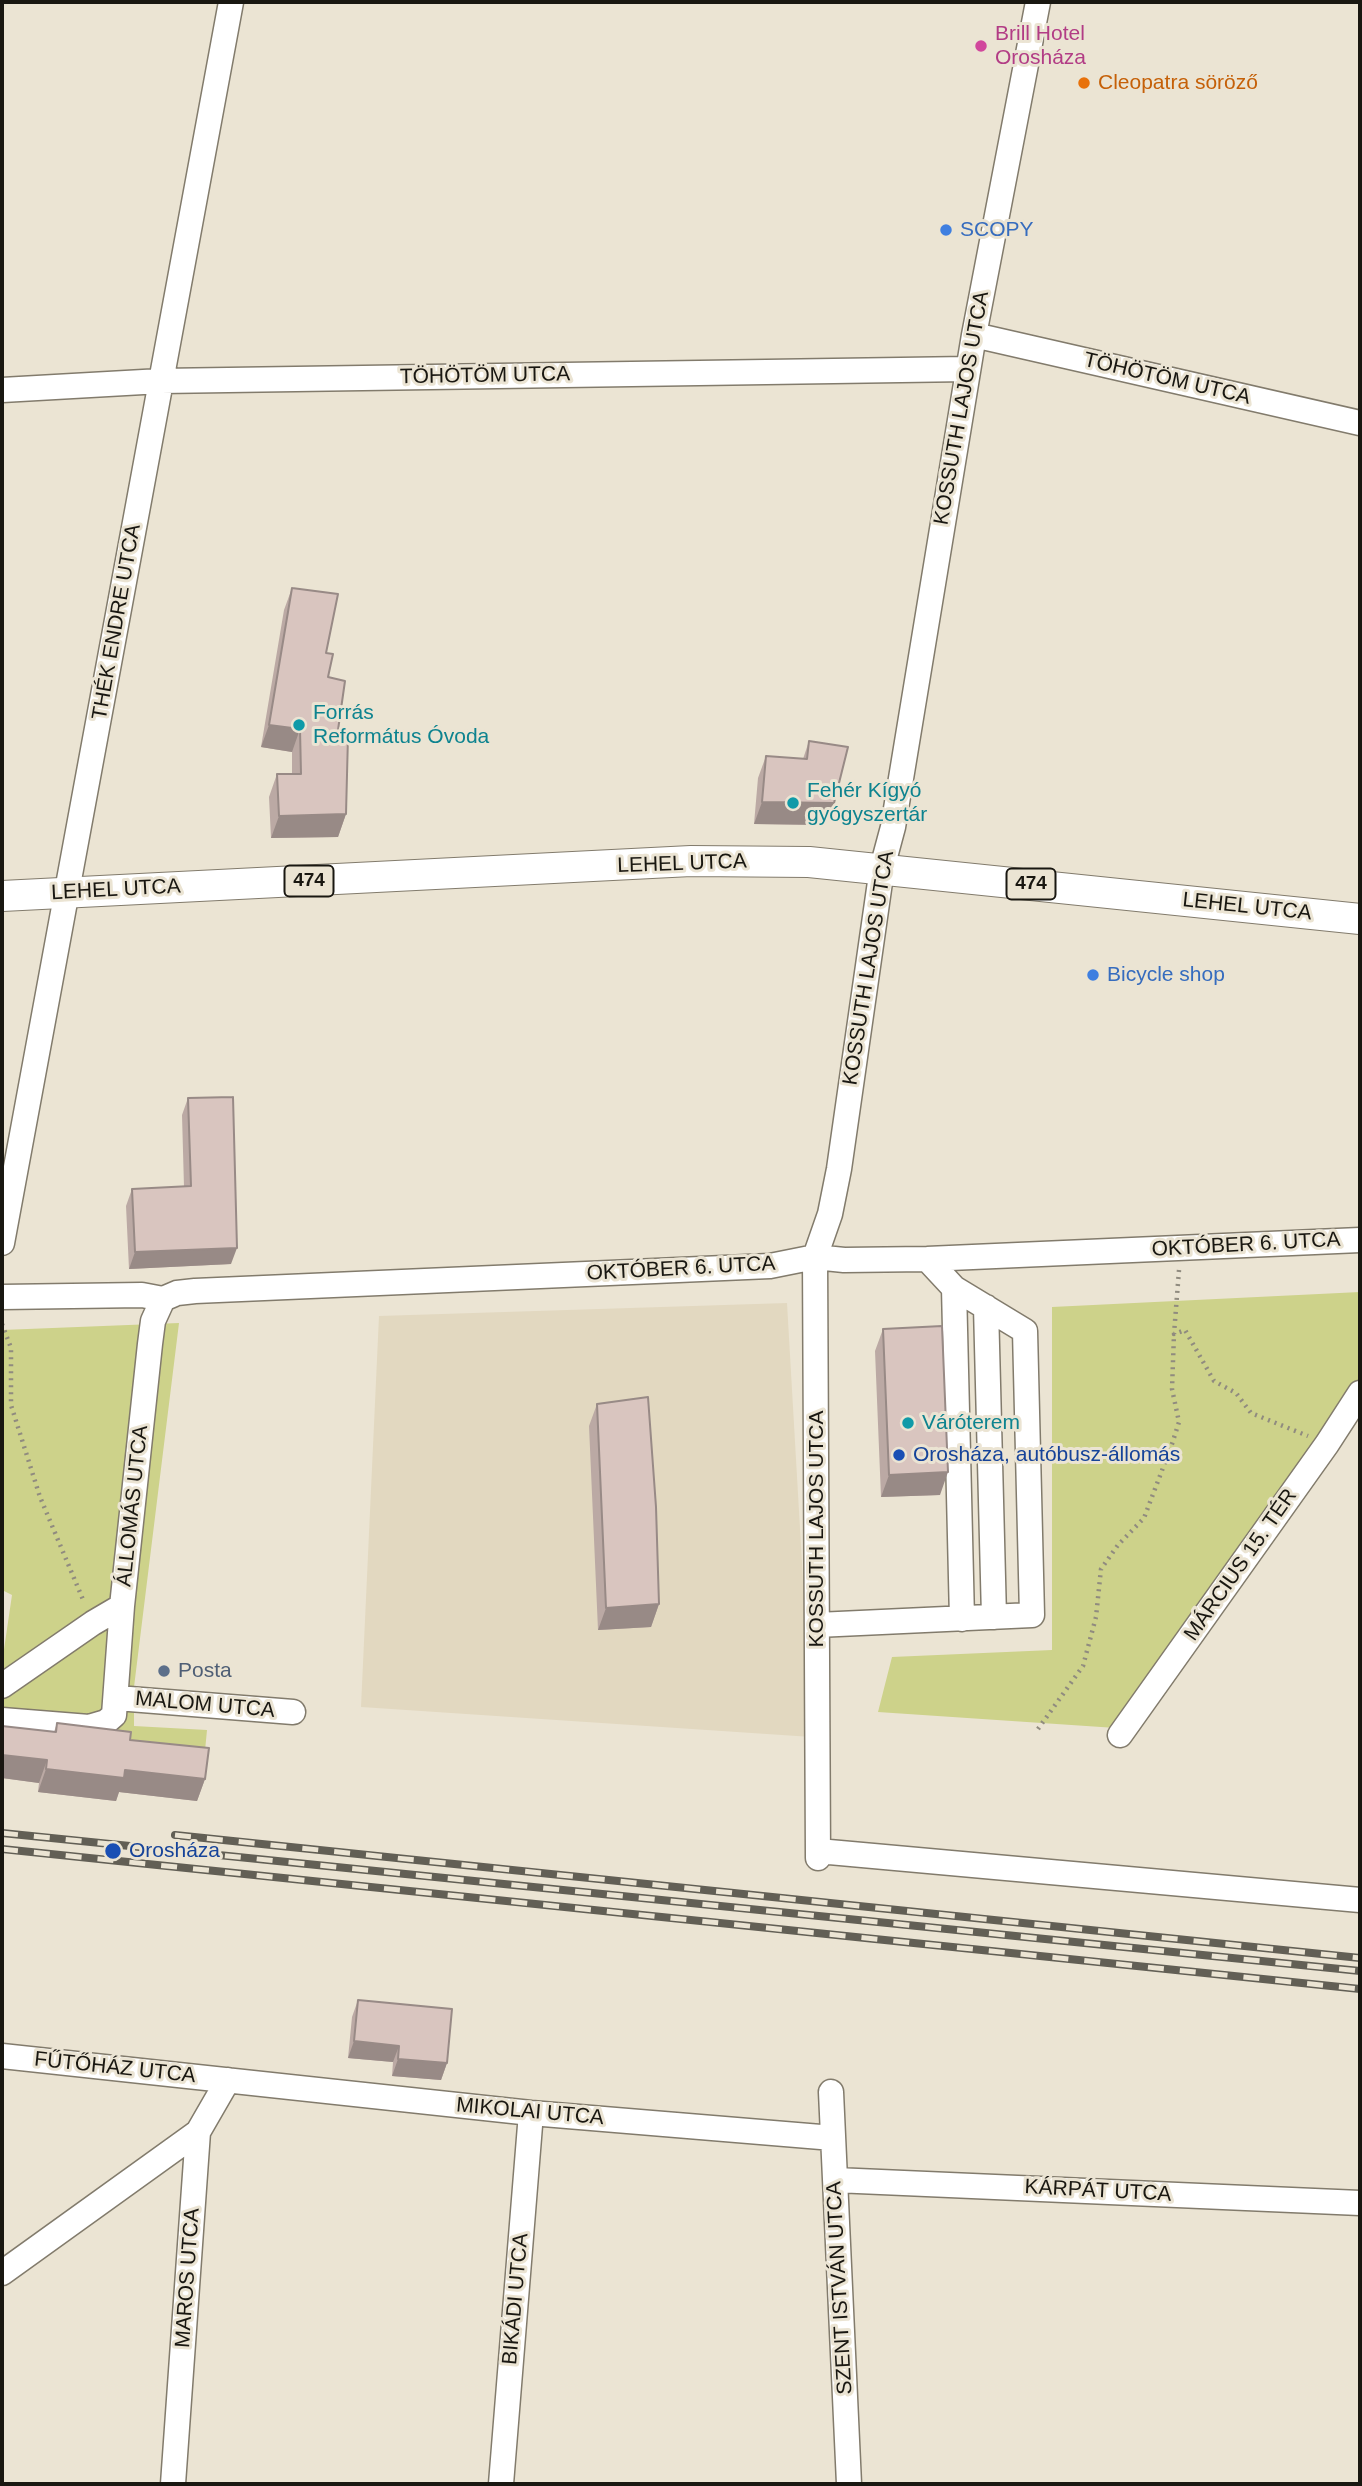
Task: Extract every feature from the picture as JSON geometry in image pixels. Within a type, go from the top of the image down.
[{"type":"main road","name":"LEHEL UTCA","points":[[2,896],[691,861],[809,862],[1360,919]]},
{"type":"street","name":"THÉK ENDRE UTCA","points":[[2,1243],[231,2]]},
{"type":"street","name":"KOSSUTH LAJOS UTCA","points":[[1038,2],[974,335],[894,819],[882,869],[839,1169],[830,1214],[816,1256],[818,1855],[1360,1899]]},
{"type":"street","name":"TÖHÖTÖM UTCA","points":[[974,335],[1360,423]]},
{"type":"street","name":"TÖHÖTÖM UTCA","points":[[2,390],[160,381],[968,369]]},
{"type":"street","name":"OKTÓBER 6. UTCA","points":[[2,1297],[142,1295],[163,1298],[177,1293],[208,1290],[770,1266],[816,1256],[844,1260],[927,1259],[1360,1240]]},
{"type":"street","points":[[817,1625],[1032,1615],[1025,1331],[954,1288],[927,1259]]},
{"type":"street","points":[[954,1288],[962,1619]]},
{"type":"street","name":"ÁLLOMÁS UTCA","points":[[115,1707],[121,1606],[150,1344],[153,1321],[163,1298]]},
{"type":"street","points":[[986,1307],[994,1617]]},
{"type":"street","name":"MÁRCIUS 15. TÉR","points":[[1120,1735],[1327,1444],[1360,1393]]},
{"type":"street","points":[[2,1686],[121,1606]]},
{"type":"street","points":[[2,1720],[89,1727],[106,1722],[115,1707]]},
{"type":"street","name":"MALOM UTCA","points":[[115,1707],[293,1712]]},
{"type":"street","name":"FŰTŐHÁZ UTCA","points":[[2,2056],[228,2080]]},
{"type":"street","name":"MIKOLAI UTCA","points":[[228,2080],[531,2113],[833,2137]]},
{"type":"street","name":"MAROS UTCA","points":[[173,2484],[198,2132],[228,2080]]},
{"type":"street","name":"SZENT ISTVÁN UTCA","points":[[831,2092],[849,2484]]},
{"type":"street","name":"BIKÁDI UTCA","points":[[500,2484],[531,2113]]},
{"type":"street","points":[[2,2273],[198,2132]]},
{"type":"street","name":"KÁRPÁT UTCA","points":[[835,2180],[1360,2203]]},
{"type":"path","points":[[1038,1729],[1083,1666],[1096,1617],[1101,1569],[1118,1545],[1144,1518],[1179,1422],[1172,1389],[1180,1248]]},
{"type":"path","points":[[2,1324],[11,1348],[11,1405],[40,1497],[93,1623]]},
{"type":"path","points":[[1174,1334],[1185,1330],[1214,1381],[1237,1393],[1251,1413],[1327,1444]]},
{"type":"shaded area","points":[[787,1303],[812,1737],[361,1707],[379,1316]]},
{"type":"green space","points":[[1360,1292],[1360,1389],[1116,1728],[878,1712],[892,1657],[1052,1650],[1052,1307]]},
{"type":"green space","points":[[179,1323],[134,1687],[134,1726],[207,1730],[204,1761],[2,1742],[2,1663],[12,1595],[2,1590],[2,1330]]},
{"type":"building","name":"Forrás Református Óvoda","points":[[292,588],[338,594],[326,653],[333,654],[328,677],[345,681],[337,737],[348,736],[346,814],[279,816],[277,774],[301,774],[300,729],[269,725]]},
{"type":"building","points":[[809,741],[848,747],[834,803],[762,802],[766,756],[807,759]]},
{"type":"building","points":[[233,1097],[237,1248],[135,1252],[132,1189],[191,1186],[188,1098]]},
{"type":"building","name":"Váróterem","points":[[942,1326],[948,1472],[889,1475],[883,1329]]},
{"type":"building","points":[[648,1397],[656,1507],[659,1604],[606,1608],[597,1404]]},
{"type":"building","points":[[57,1723],[131,1732],[130,1740],[209,1748],[205,1779],[125,1770],[124,1778],[46,1769],[47,1760],[2,1755],[2,1726],[56,1732]]},
{"type":"building","points":[[358,2000],[452,2009],[447,2063],[398,2059],[399,2046],[354,2041]]},
{"type":"railway","points":[[2,1833],[1360,1971]]},
{"type":"railway","points":[[175,1835],[1360,1958]]},
{"type":"railway","points":[[2,1849],[1360,1989]]},
{"type":"place","name":"Brill Hotel Orosháza","points":[[981,46]]},
{"type":"place","name":"Cleopatra söröző","points":[[1084,83]]},
{"type":"place","name":"SCOPY","points":[[946,230]]},
{"type":"place","name":"Forrás Református Óvoda","points":[[299,725]]},
{"type":"place","name":"Fehér Kígyó gyógyszertár","points":[[793,803]]},
{"type":"place","name":"Bicycle shop","points":[[1093,975]]},
{"type":"place","name":"Váróterem","points":[[908,1423]]},
{"type":"place","name":"Orosháza, autóbusz-állomás","points":[[899,1455]]},
{"type":"place","name":"Posta","points":[[164,1671]]},
{"type":"place","name":"Orosháza","points":[[113,1851]]}]
